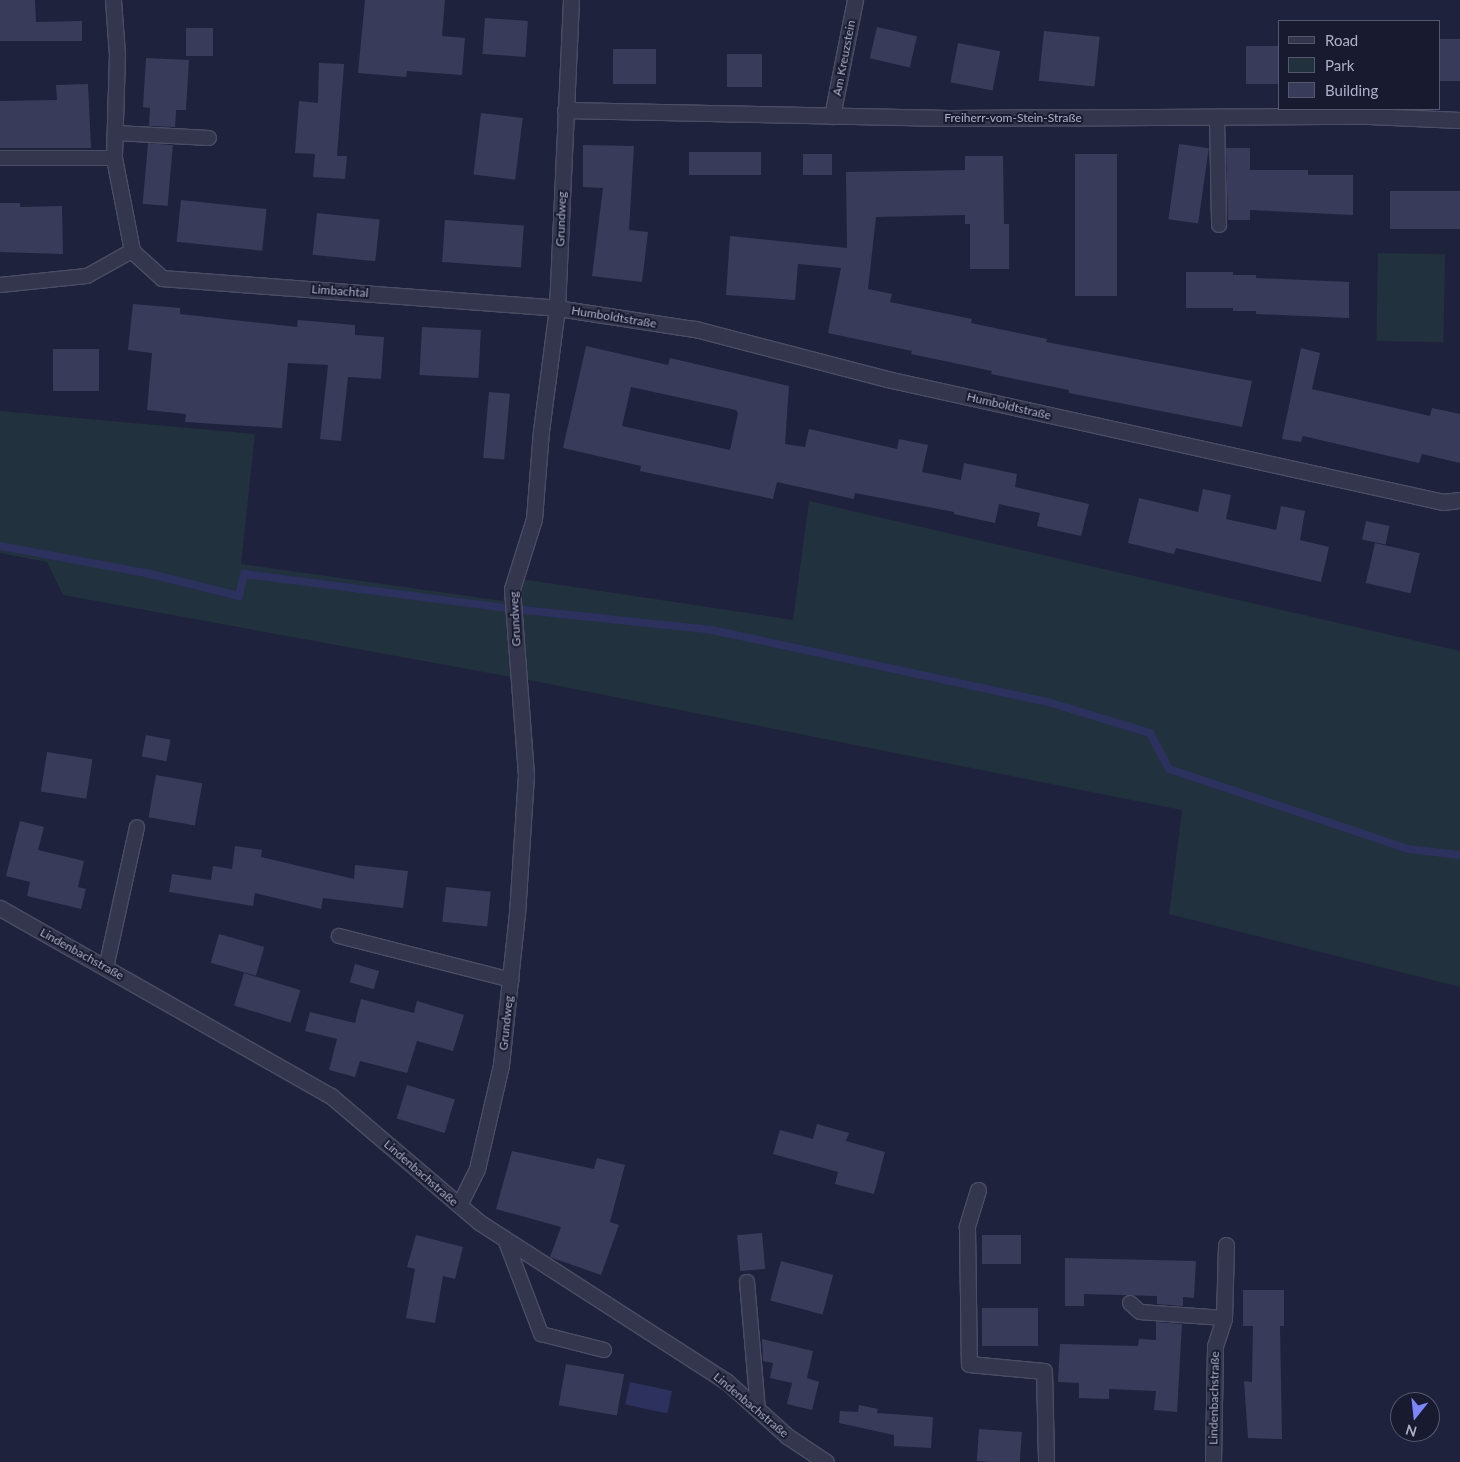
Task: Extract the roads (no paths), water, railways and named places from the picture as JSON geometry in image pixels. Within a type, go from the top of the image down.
[{"type":"street","points":[[113,0],[116,134],[114,158],[132,251]]},
{"type":"street","name":"Grundweg","points":[[459,1205],[477,1169],[487,1131],[501,1065],[511,980],[526,775],[512,589],[534,519],[540,432],[557,308],[571,0]]},
{"type":"street","name":"Am Kreuzstein","points":[[832,116],[855,0]]},
{"type":"street","name":"Freiherr-vom-Stein-Straße","points":[[565,110],[832,116],[1369,116],[1460,120]]},
{"type":"street","name":"Limbachtal","points":[[132,251],[162,278],[557,308]]},
{"type":"street","name":"Humboldtstraße","points":[[557,308],[695,329],[897,381],[1443,502],[1460,500]]},
{"type":"street","name":"Lindenbachstraße","points":[[0,908],[331,1096],[459,1205],[506,1239],[718,1376],[787,1436],[826,1462]]},
{"type":"street","points":[[978,1190],[967,1227],[969,1364],[1044,1371],[1046,1462]]},
{"type":"street","name":"Lindenbachstraße","points":[[1213,1462],[1215,1346],[1224,1318],[1226,1245]]},
{"type":"lane","points":[[1217,117],[1219,224]]},
{"type":"lane","points":[[116,134],[209,138]]},
{"type":"lane","points":[[0,158],[114,158]]},
{"type":"lane","points":[[0,285],[87,276],[132,251]]},
{"type":"lane","points":[[106,968],[137,827]]},
{"type":"lane","points":[[339,936],[511,980]]},
{"type":"lane","points":[[506,1239],[541,1334],[604,1350]]},
{"type":"lane","points":[[746,1282],[758,1410]]},
{"type":"lane","points":[[1130,1303],[1140,1312],[1224,1318]]},
{"type":"water","points":[[630,1382],[672,1391],[667,1413],[625,1404]]},
{"type":"waterway","points":[[0,546],[146,573],[239,596],[244,574],[507,608]]},
{"type":"waterway","points":[[523,610],[712,630],[1048,702],[1150,733],[1169,769],[1408,849],[1460,855]]}]
